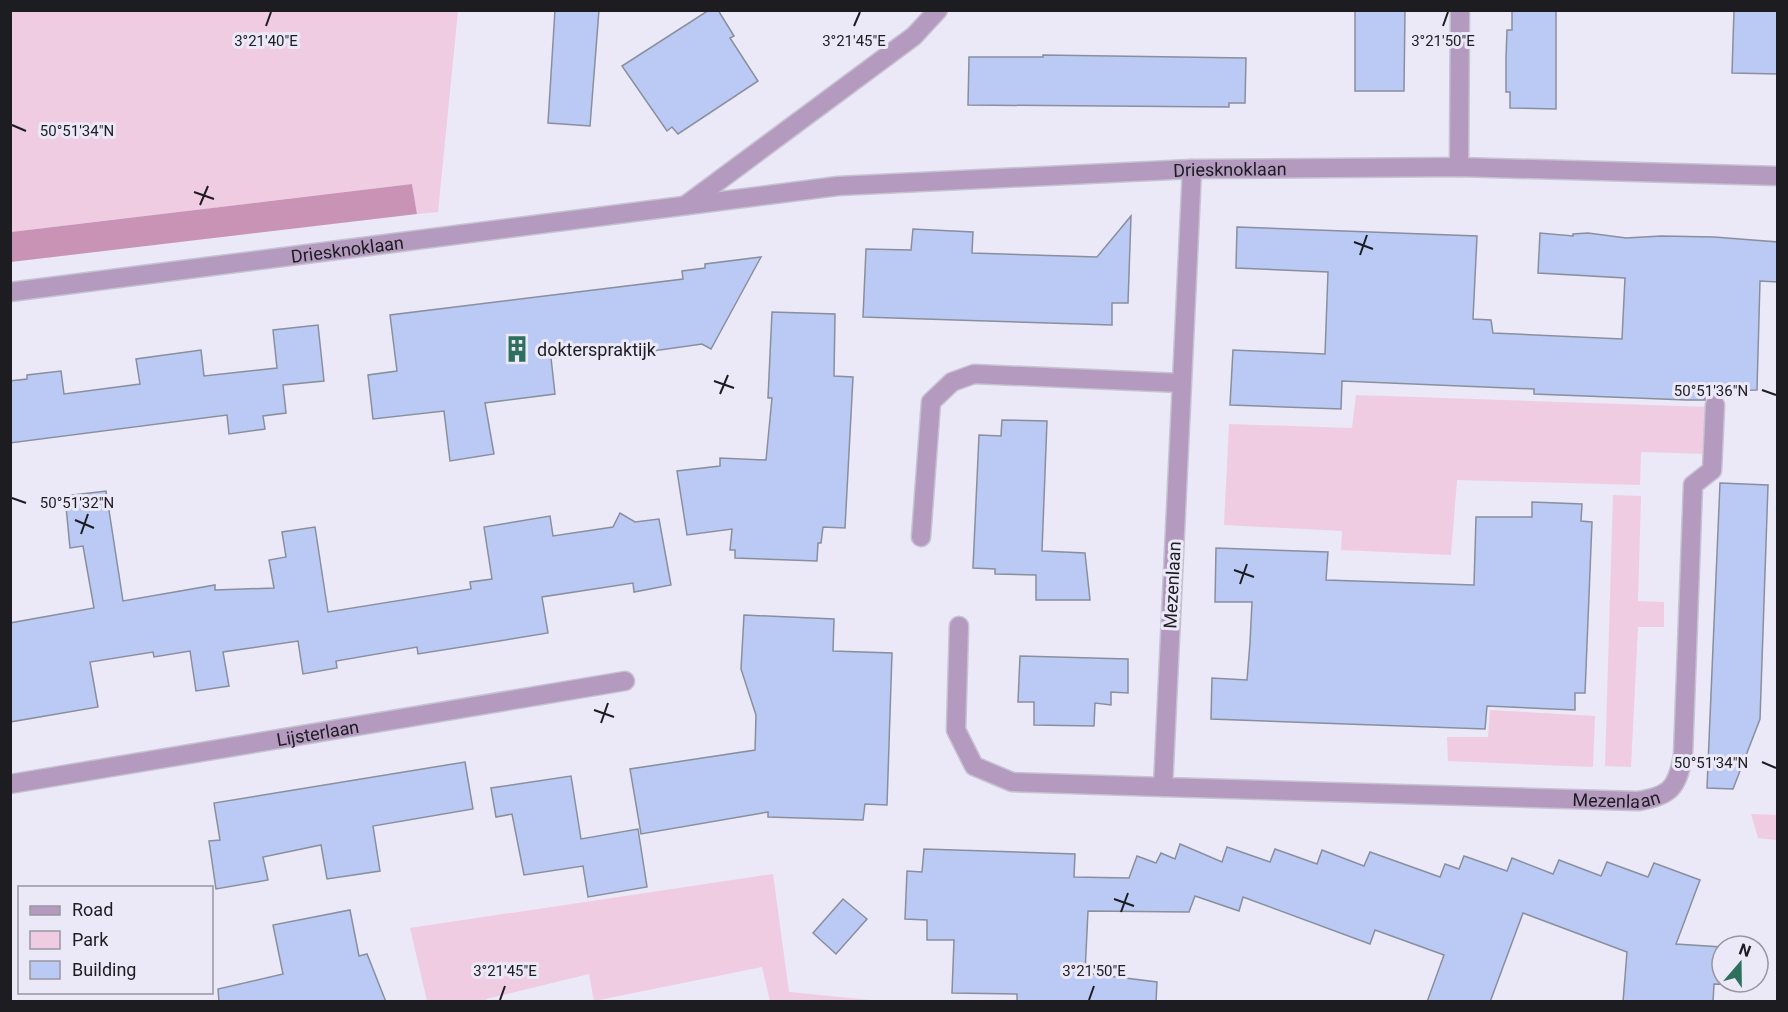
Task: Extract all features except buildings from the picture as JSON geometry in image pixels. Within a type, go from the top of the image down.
[{"type":"street","name":"Driesknoklaan","points":[[685,206],[914,36],[938,10]]},
{"type":"street","points":[[1459,167],[1460,10]]},
{"type":"street","name":"Driesknoklaan","points":[[10,292],[838,186],[1192,169],[1459,167],[1778,176]]},
{"type":"street","name":"Mezenlaan","points":[[1163,787],[1192,169]]},
{"type":"street","points":[[921,537],[931,402],[952,382],[974,374],[1181,382]]},
{"type":"street","name":"Mezenlaan","points":[[958,626],[956,730],[974,766],[1012,782],[1638,801],[1656,798],[1670,791],[1679,776],[1683,756],[1693,485],[1712,471],[1715,405]]},
{"type":"street","name":"Lijsterlaan","points":[[10,784],[625,681]]},
{"type":"green space","points":[[10,11],[458,11],[438,212],[417,214],[412,184],[11,232]]},
{"type":"green space","points":[[1356,395],[1709,407],[1706,454],[1641,452],[1640,485],[1457,480],[1451,555],[1341,550],[1342,531],[1224,525],[1229,424],[1352,428]]},
{"type":"green space","points":[[1613,495],[1641,496],[1638,601],[1664,602],[1664,627],[1638,627],[1631,767],[1605,766]]},
{"type":"green space","points":[[1490,710],[1595,716],[1593,767],[1448,761],[1447,737],[1488,737]]},
{"type":"green space","points":[[1751,814],[1777,815],[1777,840],[1758,838]]},
{"type":"green space","points":[[773,874],[789,992],[881,1001],[770,1001],[762,967],[594,1001],[589,974],[486,999],[487,1001],[427,1001],[410,928]]},
{"type":"shaded area","points":[[412,184],[417,214],[11,262],[11,232]]},
{"type":"place","name":"dokterspraktijk","points":[[517,349]]}]
